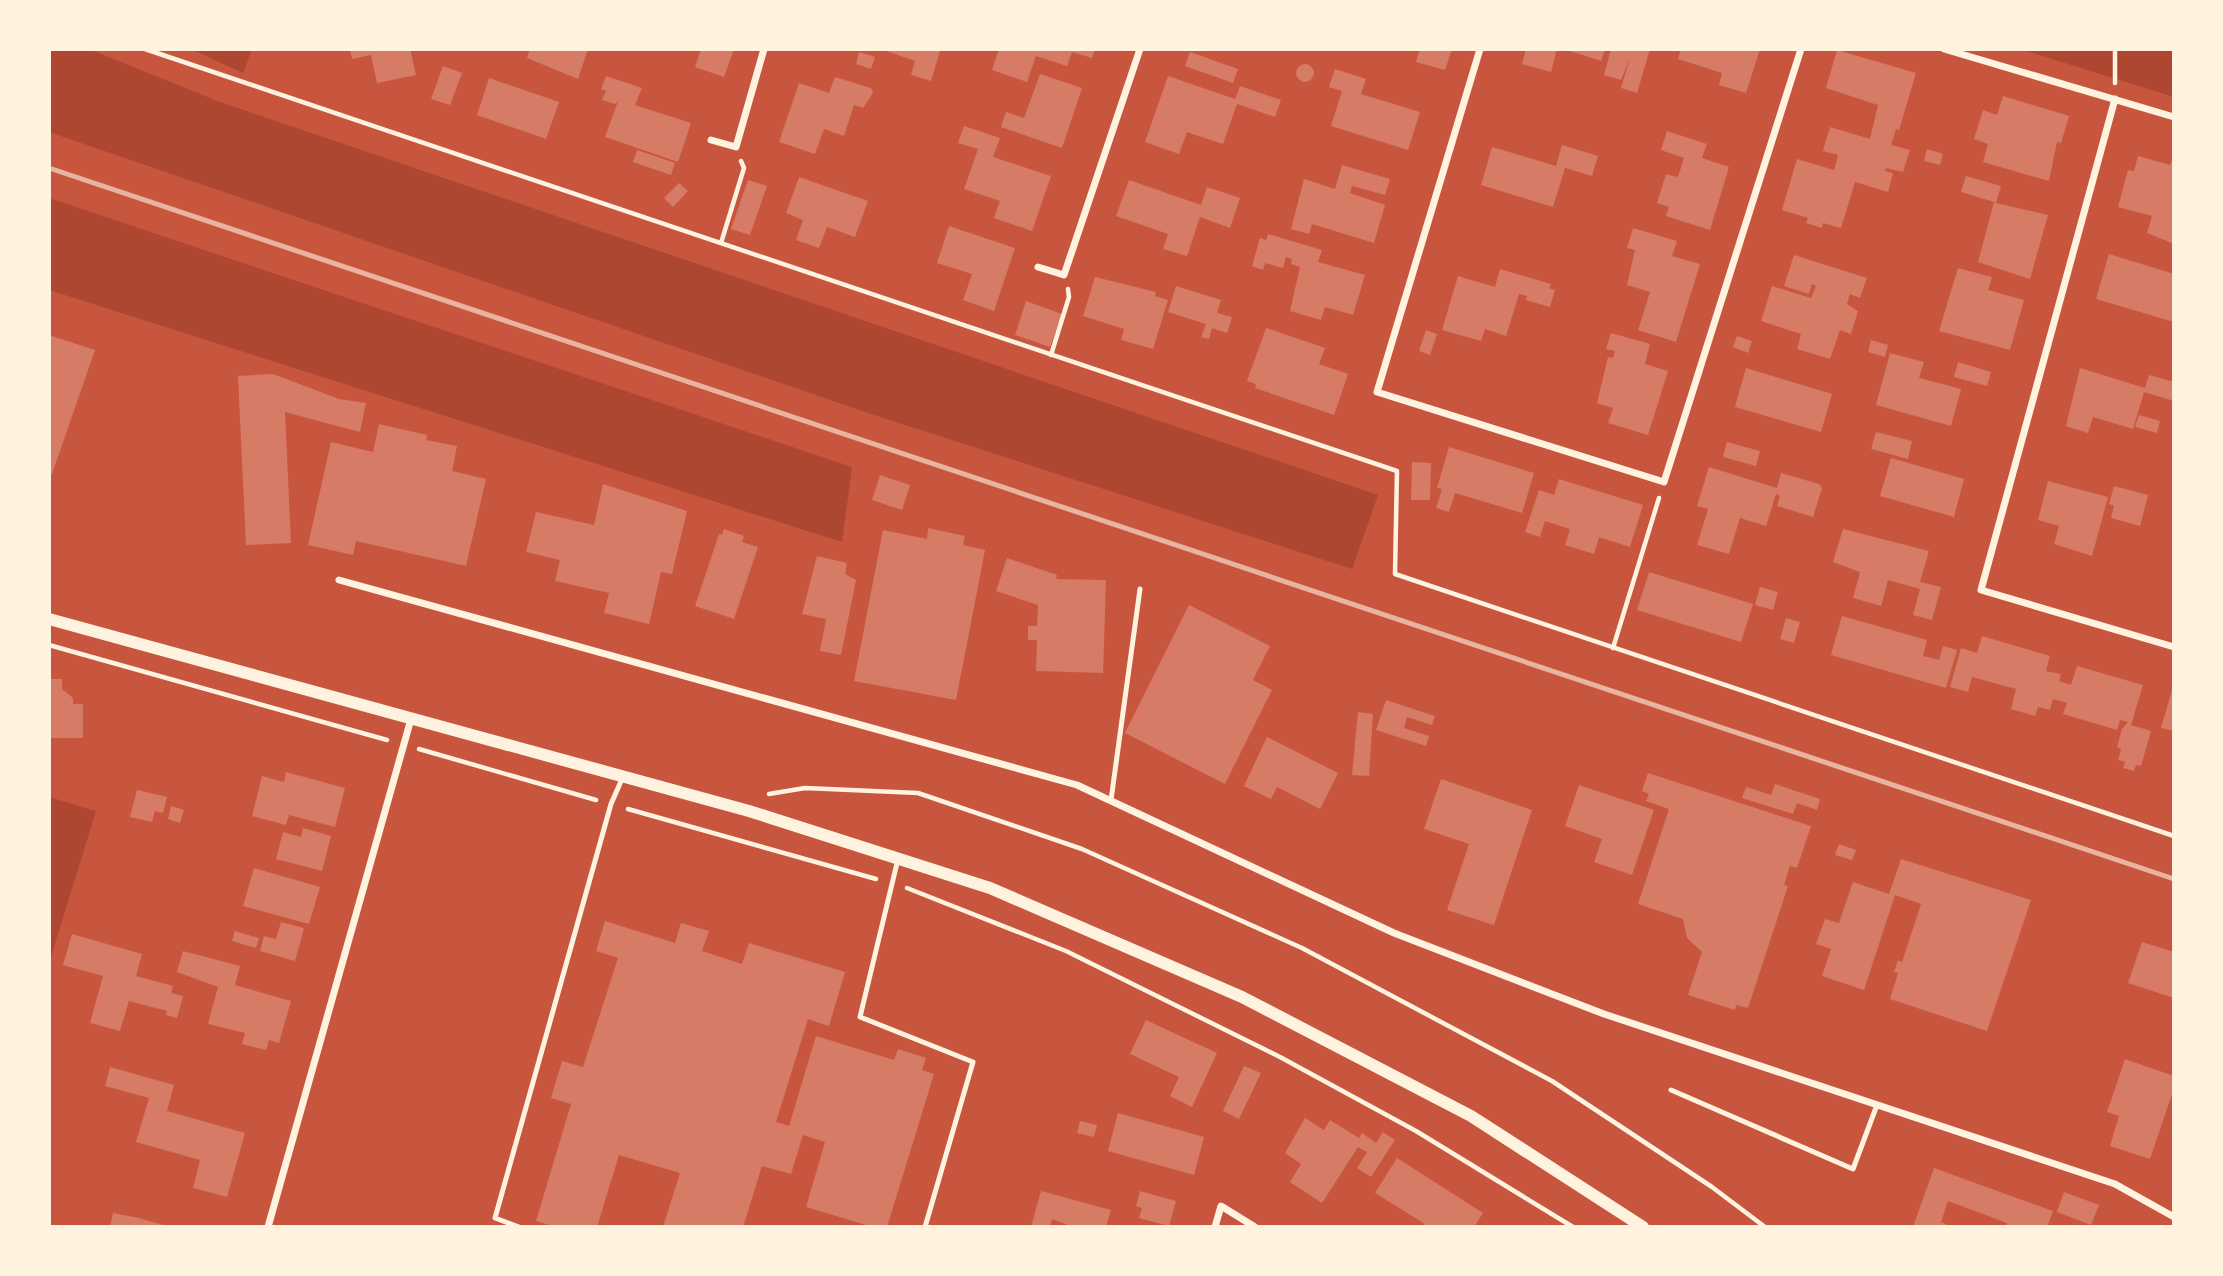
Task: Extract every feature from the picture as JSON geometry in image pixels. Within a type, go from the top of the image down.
[{"type":"street","points":[[710,140],[736,147],[764,49]]},
{"type":"street","points":[[1038,267],[1064,275],[1140,49]]},
{"type":"street","points":[[1480,49],[1377,392],[1664,482],[1801,49]]},
{"type":"street","points":[[1944,49],[2174,117]]},
{"type":"street","points":[[2115,99],[1981,590],[2174,647]]},
{"type":"street","points":[[340,580],[1077,785],[1394,933],[1604,1014],[2115,1184],[2174,1217]]},
{"type":"street","points":[[49,619],[749,811],[990,888],[1242,997],[1471,1116],[1643,1227]]},
{"type":"street","points":[[268,1227],[401,744],[411,719]]},
{"type":"street","points":[[1215,1227],[1222,1206],[1255,1227]]},
{"type":"lane","points":[[1111,800],[1140,589]]},
{"type":"lane","points":[[519,1227],[495,1218],[611,804],[623,777]]},
{"type":"lane","points":[[898,859],[890,883],[860,1017],[973,1062],[925,1227]]},
{"type":"lane","points":[[1671,1090],[1853,1169],[1877,1105]]},
{"type":"path","points":[[145,49],[1397,471],[1395,574],[2174,836]]},
{"type":"path","points":[[2115,49],[2115,99]]},
{"type":"path","points":[[720,243],[744,168],[736,147]]},
{"type":"path","points":[[1051,355],[1069,297],[1064,275]]},
{"type":"path","points":[[1613,648],[1664,482]]},
{"type":"path","points":[[49,645],[890,883],[1066,951],[1280,1057],[1416,1132],[1573,1227]]},
{"type":"path","points":[[749,811],[768,794],[805,788],[918,793],[1082,849],[1302,948],[1552,1081],[1712,1187],[1765,1227]]},
{"type":"shaded area","points":[[49,49],[89,49],[220,102],[1378,495],[1352,569],[871,414],[49,132]]},
{"type":"shaded area","points":[[191,49],[252,49],[243,73]]},
{"type":"shaded area","points":[[2020,49],[2174,49],[2174,97]]},
{"type":"shaded area","points":[[49,198],[852,467],[842,542],[49,290]]},
{"type":"shaded area","points":[[49,797],[96,811],[49,963]]},
{"type":"building","points":[[350,49],[410,49],[416,75],[377,83],[371,55],[352,59]]},
{"type":"building","points":[[530,49],[588,49],[578,79],[527,58]]},
{"type":"building","points":[[701,49],[734,49],[724,77],[695,67]]},
{"type":"building","points":[[881,49],[940,51],[931,81],[911,75],[915,61]]},
{"type":"building","points":[[999,49],[1095,49],[1092,58],[1072,52],[1067,66],[1036,56],[1027,82],[992,70]]},
{"type":"building","points":[[1420,49],[1452,49],[1445,70],[1416,62]]},
{"type":"building","points":[[1526,49],[1557,49],[1551,72],[1522,64]]},
{"type":"building","points":[[1564,49],[1605,49],[1601,61]]},
{"type":"building","points":[[1611,49],[1650,49],[1637,93],[1621,88],[1630,58],[1621,80],[1604,75]]},
{"type":"building","points":[[1681,49],[1760,49],[1746,93],[1719,85],[1722,73],[1678,59]]},
{"type":"building","points":[[1837,50],[1916,73],[1899,130],[1896,129],[1891,145],[1910,150],[1903,172],[1886,168],[1885,171],[1893,173],[1888,192],[1855,182],[1841,228],[1823,223],[1822,228],[1806,223],[1808,218],[1782,210],[1797,159],[1834,170],[1838,155],[1823,151],[1830,127],[1870,139],[1878,105],[1826,88]]},
{"type":"building","points":[[859,52],[875,57],[871,69],[856,64]]},
{"type":"building","points":[[1190,52],[1238,69],[1233,83],[1185,66]]},
{"type":"building","points":[[1301,64],[1309,64],[1314,73],[1312,80],[1301,82],[1296,77],[1296,69]]},
{"type":"building","points":[[443,66],[462,73],[450,105],[431,99]]},
{"type":"building","points":[[1335,69],[1366,79],[1361,94],[1420,112],[1408,150],[1331,126],[1342,91],[1329,87]]},
{"type":"building","points":[[1040,74],[1082,88],[1062,148],[1001,127],[1006,112],[1024,118]]},
{"type":"building","points":[[606,76],[642,88],[635,105],[691,123],[678,162],[605,137],[618,101],[615,104],[602,100],[606,91],[601,89]]},
{"type":"building","points":[[1168,76],[1235,99],[1240,86],[1281,100],[1275,117],[1237,104],[1223,144],[1187,132],[1179,154],[1145,142]]},
{"type":"building","points":[[835,77],[871,88],[873,93],[863,108],[854,105],[844,136],[824,129],[815,154],[779,142],[799,83],[829,93]]},
{"type":"building","points":[[489,78],[559,102],[546,139],[477,115]]},
{"type":"building","points":[[2003,96],[2069,116],[2061,143],[2057,142],[2049,181],[1983,162],[1988,144],[1974,139],[1983,110],[1997,115]]},
{"type":"building","points":[[964,126],[1000,138],[993,157],[1051,176],[1032,231],[994,218],[1000,201],[964,189],[978,149],[958,143]]},
{"type":"building","points":[[1667,131],[1707,144],[1702,158],[1729,167],[1710,230],[1666,216],[1669,207],[1657,203],[1666,174],[1678,177],[1684,158],[1661,150]]},
{"type":"building","points":[[1562,145],[1598,156],[1592,176],[1565,168],[1553,207],[1481,185],[1492,147],[1556,166]]},
{"type":"building","points":[[1927,149],[1943,154],[1940,165],[1924,161]]},
{"type":"building","points":[[637,150],[675,163],[671,175],[633,162]]},
{"type":"building","points":[[2174,155],[2174,244],[2147,233],[2152,216],[2118,207],[2128,170],[2134,171],[2138,156],[2170,165]]},
{"type":"building","points":[[1342,165],[1390,179],[1385,195],[1352,186],[1350,193],[1385,205],[1374,243],[1312,224],[1309,234],[1291,229],[1304,179],[1335,189]]},
{"type":"building","points":[[1966,176],[2001,186],[1996,203],[2048,215],[2030,279],[1978,262],[1994,202],[1961,192]]},
{"type":"building","points":[[799,177],[868,201],[855,237],[827,227],[819,248],[796,240],[803,220],[786,213]]},
{"type":"building","points":[[748,180],[767,186],[750,235],[731,229]]},
{"type":"building","points":[[1129,180],[1201,205],[1207,187],[1240,198],[1230,228],[1200,217],[1187,256],[1163,249],[1168,234],[1116,216]]},
{"type":"building","points":[[679,183],[688,191],[673,207],[664,198]]},
{"type":"building","points":[[949,226],[1015,248],[994,311],[963,300],[972,274],[937,263]]},
{"type":"building","points":[[1633,228],[1677,241],[1672,256],[1700,264],[1676,342],[1638,330],[1650,292],[1627,285],[1635,250],[1627,248]]},
{"type":"building","points":[[1268,234],[1322,250],[1318,262],[1365,275],[1353,315],[1325,307],[1321,320],[1290,311],[1300,267],[1291,264],[1292,259],[1286,257],[1283,268],[1265,263],[1263,270],[1252,266],[1260,238],[1266,240]]},
{"type":"building","points":[[2109,254],[2174,274],[2174,322],[2096,299]]},
{"type":"building","points":[[1794,255],[1867,278],[1860,298],[1850,294],[1847,304],[1858,311],[1851,334],[1840,330],[1830,359],[1797,349],[1801,334],[1761,321],[1772,286],[1811,298],[1816,286],[1812,284],[1809,294],[1784,286]]},
{"type":"building","points":[[1958,268],[1992,277],[1988,290],[2024,300],[2010,350],[1939,331]]},
{"type":"building","points":[[1500,269],[1551,284],[1549,288],[1555,290],[1550,307],[1526,300],[1527,296],[1519,294],[1506,336],[1485,329],[1481,341],[1442,330],[1458,276],[1495,287]]},
{"type":"building","points":[[1095,277],[1156,292],[1155,296],[1168,300],[1153,349],[1121,340],[1124,329],[1083,316]]},
{"type":"building","points":[[1176,286],[1221,300],[1217,313],[1232,317],[1227,333],[1212,328],[1209,339],[1201,337],[1206,324],[1168,312]]},
{"type":"building","points":[[1026,301],[1062,314],[1050,347],[1015,335]]},
{"type":"building","points":[[1266,328],[1325,348],[1319,364],[1348,374],[1334,415],[1255,388],[1256,384],[1247,381]]},
{"type":"building","points":[[1426,330],[1437,334],[1430,355],[1419,351]]},
{"type":"building","points":[[1611,333],[1650,344],[1645,364],[1668,371],[1648,435],[1608,423],[1613,408],[1597,403],[1608,357],[1613,358],[1615,351],[1606,349]]},
{"type":"building","points":[[49,335],[95,350],[52,474],[49,473]]},
{"type":"building","points":[[1737,336],[1752,341],[1748,353],[1733,347]]},
{"type":"building","points":[[1871,340],[1888,345],[1885,357],[1868,352]]},
{"type":"building","points":[[1890,353],[1924,362],[1919,378],[1961,389],[1951,426],[1876,405]]},
{"type":"building","points":[[1958,362],[1991,372],[1987,386],[1954,377]]},
{"type":"building","points":[[1746,368],[1832,394],[1821,432],[1735,407]]},
{"type":"building","points":[[2080,368],[2145,388],[2149,375],[2174,382],[2174,401],[2144,392],[2133,429],[2093,417],[2088,433],[2066,426]]},
{"type":"building","points":[[273,374],[339,399],[366,403],[360,432],[285,412],[291,543],[246,545],[238,376]]},
{"type":"building","points":[[2139,415],[2160,421],[2157,433],[2135,427]]},
{"type":"building","points":[[379,424],[427,435],[426,440],[457,446],[452,471],[486,479],[466,566],[356,541],[353,555],[308,545],[331,442],[373,452]]},
{"type":"building","points":[[1876,432],[1912,441],[1908,459],[1871,449]]},
{"type":"building","points":[[1727,442],[1760,451],[1756,466],[1723,457]]},
{"type":"building","points":[[1449,447],[1534,473],[1522,513],[1455,493],[1449,512],[1436,508],[1442,489],[1437,488]]},
{"type":"building","points":[[1891,458],[1964,479],[1954,517],[1880,496]]},
{"type":"building","points":[[1412,462],[1431,463],[1430,500],[1411,500]]},
{"type":"building","points":[[1709,467],[1777,488],[1781,473],[1819,484],[1822,488],[1813,517],[1777,506],[1780,496],[1776,494],[1766,526],[1740,518],[1729,554],[1697,545],[1708,509],[1697,506]]},
{"type":"building","points":[[880,475],[910,485],[902,510],[872,500]]},
{"type":"building","points":[[1559,479],[1643,505],[1630,547],[1599,537],[1594,554],[1565,545],[1570,529],[1545,521],[1540,537],[1525,532],[1539,490],[1554,495]]},
{"type":"building","points":[[2048,481],[2108,497],[2092,556],[2054,544],[2059,526],[2038,520]]},
{"type":"building","points":[[603,484],[687,511],[672,574],[661,572],[649,624],[604,613],[609,593],[555,581],[560,560],[526,552],[536,512],[594,525]]},
{"type":"building","points":[[2114,486],[2148,495],[2140,526],[2111,518],[2114,506],[2109,504]]},
{"type":"building","points":[[928,528],[965,536],[963,545],[985,550],[956,700],[854,681],[883,530],[927,539]]},
{"type":"building","points":[[724,529],[744,536],[742,542],[758,547],[734,619],[695,606],[719,534],[722,535]]},
{"type":"building","points":[[1843,529],[1929,551],[1920,582],[1941,587],[1932,620],[1913,615],[1920,589],[1888,580],[1881,606],[1853,598],[1860,572],[1833,562]]},
{"type":"building","points":[[817,556],[847,563],[845,574],[856,580],[841,655],[820,651],[826,619],[802,614]]},
{"type":"building","points":[[1007,558],[1057,575],[1056,579],[1106,580],[1103,673],[1036,671],[1037,640],[1028,640],[1028,626],[1037,626],[1038,605],[996,591]]},
{"type":"building","points":[[1649,572],[1753,604],[1741,642],[1637,610]]},
{"type":"building","points":[[1760,587],[1778,592],[1773,610],[1755,605]]},
{"type":"building","points":[[1189,605],[1270,646],[1253,680],[1272,690],[1225,784],[1125,733]]},
{"type":"building","points":[[1842,616],[1927,640],[1923,656],[1939,660],[1943,646],[1957,650],[1946,688],[1831,655]]},
{"type":"building","points":[[1786,618],[1800,622],[1794,643],[1780,639]]},
{"type":"building","points":[[1982,636],[2050,656],[2046,671],[2061,674],[2059,681],[2071,685],[2077,666],[2143,685],[2131,725],[2151,731],[2141,766],[2136,765],[2134,771],[2123,768],[2125,762],[2118,760],[2121,749],[2117,747],[2122,729],[2128,722],[2120,720],[2117,730],[2063,714],[2067,703],[2053,699],[2050,710],[2038,707],[2035,716],[2011,709],[2016,689],[1972,677],[1968,692],[1950,687],[1961,648],[1977,653]]},
{"type":"building","points":[[49,679],[62,679],[62,689],[73,698],[73,704],[83,704],[83,738],[49,738]]},
{"type":"building","points":[[2172,690],[2174,691],[2174,731],[2161,728]]},
{"type":"building","points":[[1386,700],[1435,716],[1432,725],[1407,717],[1404,728],[1429,736],[1426,746],[1376,730]]},
{"type":"building","points":[[1358,712],[1373,714],[1369,776],[1352,775]]},
{"type":"building","points":[[1267,737],[1338,773],[1320,809],[1277,787],[1271,799],[1244,786]]},
{"type":"building","points":[[286,772],[345,788],[335,827],[289,815],[286,825],[252,816],[262,776],[284,782]]},
{"type":"building","points":[[1648,773],[1811,826],[1797,868],[1790,866],[1784,885],[1788,886],[1748,1008],[1736,1005],[1735,1010],[1688,995],[1702,952],[1687,938],[1683,919],[1638,904],[1669,809],[1646,801],[1649,794],[1642,791]]},
{"type":"building","points":[[1441,779],[1532,810],[1494,925],[1447,910],[1469,844],[1424,829]]},
{"type":"building","points":[[1775,784],[1820,799],[1817,810],[1797,803],[1793,814],[1742,798],[1746,787],[1771,795]]},
{"type":"building","points":[[1579,785],[1654,810],[1632,875],[1594,862],[1602,839],[1565,826]]},
{"type":"building","points":[[137,790],[167,797],[163,813],[155,811],[152,822],[130,817]]},
{"type":"building","points":[[171,806],[184,810],[180,823],[168,819]]},
{"type":"building","points":[[303,828],[331,836],[322,871],[276,859],[283,832],[301,837]]},
{"type":"building","points":[[1839,844],[1856,850],[1852,860],[1835,855]]},
{"type":"building","points":[[1901,859],[2031,900],[1987,1031],[1890,999],[1898,973],[1894,972],[1898,960],[1902,962],[1921,904],[1895,895],[1864,990],[1822,976],[1831,949],[1816,944],[1825,919],[1839,923],[1853,882],[1889,894]]},
{"type":"building","points":[[254,868],[320,887],[309,924],[243,906]]},
{"type":"building","points":[[605,921],[675,943],[681,923],[709,931],[702,951],[742,964],[749,943],[845,972],[829,1026],[808,1019],[776,1122],[789,1126],[816,1036],[894,1060],[898,1049],[926,1058],[922,1070],[934,1074],[887,1227],[873,1227],[806,1207],[825,1142],[803,1135],[791,1174],[762,1166],[743,1227],[663,1227],[680,1173],[619,1155],[597,1227],[556,1227],[536,1221],[571,1104],[551,1098],[562,1061],[583,1067],[618,958],[596,951]]},
{"type":"building","points":[[281,922],[304,928],[295,961],[260,951],[264,936],[276,939]]},
{"type":"building","points":[[235,931],[259,938],[256,948],[232,941]]},
{"type":"building","points":[[72,934],[142,954],[136,976],[173,986],[171,993],[183,996],[177,1018],[166,1015],[167,1011],[129,1001],[120,1031],[90,1023],[103,976],[63,965]]},
{"type":"building","points":[[2142,942],[2174,952],[2174,998],[2128,983]]},
{"type":"building","points":[[183,951],[240,966],[235,985],[291,1001],[279,1043],[269,1040],[266,1050],[242,1044],[245,1033],[208,1024],[218,987],[177,972]]},
{"type":"building","points":[[1146,1020],[1217,1053],[1192,1107],[1170,1096],[1179,1077],[1130,1054]]},
{"type":"building","points":[[2125,1059],[2174,1076],[2174,1088],[2150,1159],[2110,1146],[2119,1116],[2107,1112]]},
{"type":"building","points":[[1244,1066],[1261,1073],[1239,1119],[1223,1111]]},
{"type":"building","points":[[110,1067],[174,1085],[167,1111],[245,1133],[227,1197],[193,1188],[200,1160],[136,1142],[149,1098],[105,1086]]},
{"type":"building","points":[[1118,1113],[1204,1137],[1194,1175],[1108,1151]]},
{"type":"building","points":[[1305,1118],[1324,1130],[1330,1120],[1359,1138],[1362,1133],[1376,1143],[1383,1132],[1395,1140],[1371,1177],[1357,1168],[1367,1152],[1358,1147],[1322,1203],[1290,1182],[1301,1164],[1285,1153]]},
{"type":"building","points":[[1080,1121],[1097,1125],[1094,1137],[1077,1133]]},
{"type":"building","points":[[1397,1158],[1483,1213],[1474,1227],[1423,1227],[1425,1224],[1375,1193]]},
{"type":"building","points":[[1934,1168],[2053,1211],[2047,1227],[2006,1227],[2007,1223],[1948,1201],[1941,1222],[1952,1227],[1913,1227]]},
{"type":"building","points":[[1041,1191],[1111,1210],[1106,1227],[1073,1227],[1052,1219],[1050,1227],[1031,1227]]},
{"type":"building","points":[[1140,1191],[1176,1201],[1169,1226],[1139,1218],[1142,1208],[1136,1206]]},
{"type":"building","points":[[2064,1192],[2099,1205],[2091,1225],[2057,1212]]},
{"type":"building","points":[[113,1213],[139,1218],[170,1227],[110,1227]]},
{"type":"railway","points":[[49,168],[2174,879]]}]
